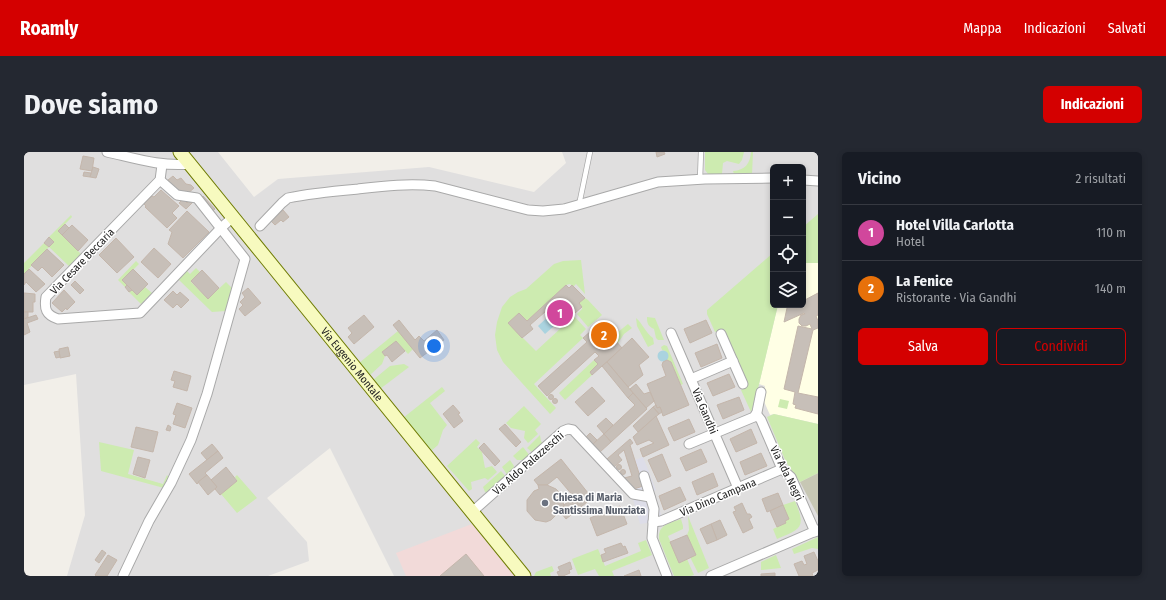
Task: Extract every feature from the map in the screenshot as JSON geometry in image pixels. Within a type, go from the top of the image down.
[{"type":"main road","name":"Via Eugenio Montale","points":[[180,152],[524,576]]},
{"type":"street","points":[[107,152],[162,164],[176,166],[190,164]]},
{"type":"street","points":[[125,575],[149,521],[171,483],[191,440],[206,394],[245,259],[197,198],[177,196],[160,180],[162,164]]},
{"type":"street","points":[[260,226],[282,202],[288,198],[399,184],[434,186],[528,210],[543,211],[564,209],[658,182],[700,179],[770,178]]},
{"type":"street","name":"Via Cesare Beccaria","points":[[160,180],[46,297],[45,305],[47,312],[51,317],[58,319],[140,313],[233,217]]},
{"type":"street","points":[[806,180],[818,181]]},
{"type":"street","name":"Via Gandhi","points":[[671,333],[738,488]]},
{"type":"street","points":[[721,334],[743,384]]},
{"type":"street","points":[[691,379],[733,362]]},
{"type":"street","points":[[689,444],[754,417],[756,415],[761,392]]},
{"type":"street","name":"Via Ada Negri","points":[[756,415],[761,420],[782,469],[791,477],[816,531]]},
{"type":"street","name":"Via Aldo Palazzeschi","points":[[472,512],[563,431],[568,429],[573,430],[633,494],[650,497]]},
{"type":"street","name":"Via Dino Campana","points":[[653,522],[661,521],[782,469]]},
{"type":"street","points":[[644,476],[654,510],[652,538],[667,576]]},
{"type":"street","points":[[711,576],[816,531]]},
{"type":"lane","points":[[579,205],[590,152]]},
{"type":"lane","points":[[700,179],[701,152]]},
{"type":"shaded area","points":[[24,152],[218,152],[254,197],[278,179],[429,167],[534,192],[566,163],[562,152],[818,152],[818,576],[394,576],[330,448],[267,498],[307,542],[309,561],[268,576],[67,576],[85,515],[76,374],[24,385]]},
{"type":"shaded area","points":[[806,262],[818,263],[818,424],[774,414],[770,415],[762,397],[765,386],[759,384],[777,308],[806,308]]},
{"type":"shaded area","points":[[643,457],[656,490],[652,492],[661,514],[661,521],[640,524],[633,499],[634,489],[643,486],[635,460]]},
{"type":"shaded area","points":[[818,473],[818,516],[800,482]]},
{"type":"shaded area","points":[[472,524],[515,576],[406,576],[396,553]]},
{"type":"green space","points":[[705,152],[744,152],[742,160],[739,164],[727,161],[723,163],[722,174],[708,174],[705,170]]},
{"type":"green space","points":[[751,152],[753,152],[752,175],[734,174],[733,171],[746,166]]},
{"type":"green space","points":[[818,214],[818,263],[806,263],[806,224]]},
{"type":"green space","points":[[71,215],[72,217],[58,231],[82,255],[70,267],[49,247],[54,242],[49,237]]},
{"type":"green space","points":[[44,243],[49,247],[24,274],[24,263]]},
{"type":"green space","points":[[770,256],[770,308],[777,308],[751,412],[741,390],[747,387],[724,329],[715,332],[707,314],[707,310]]},
{"type":"green space","points":[[581,260],[585,294],[576,284],[573,287],[570,284],[566,285],[527,321],[519,313],[508,323],[536,351],[574,316],[586,329],[580,335],[583,338],[534,384],[556,408],[550,414],[503,362],[497,350],[495,335],[497,322],[502,307],[510,297],[526,289],[554,264],[563,261]]},
{"type":"green space","points":[[136,261],[139,264],[123,280],[127,285],[125,287],[118,280]]},
{"type":"green space","points":[[196,268],[200,272],[191,282],[208,299],[226,282],[233,289],[226,311],[212,312],[178,279],[186,270],[190,274]]},
{"type":"green space","points":[[145,287],[152,293],[141,304],[129,292],[132,290],[137,295]]},
{"type":"green space","points":[[585,298],[602,315],[588,327],[577,314],[582,309],[579,303]]},
{"type":"green space","points":[[647,317],[655,318],[664,340],[658,340],[656,338],[654,329],[649,326]]},
{"type":"green space","points":[[636,318],[653,338],[654,344],[648,347],[637,326]]},
{"type":"green space","points":[[609,322],[618,332],[628,324],[632,328],[624,334],[618,343],[611,335],[612,332],[606,326]]},
{"type":"green space","points":[[398,331],[413,349],[408,354],[396,341],[383,352],[385,356],[382,364],[369,376],[359,363]]},
{"type":"green space","points":[[664,345],[667,346],[683,384],[681,385],[671,362],[667,360],[665,351],[662,350],[661,347]]},
{"type":"green space","points":[[594,360],[598,364],[590,372],[592,375],[565,400],[559,393]]},
{"type":"green space","points":[[404,364],[409,367],[380,389],[373,380],[390,366]]},
{"type":"green space","points":[[442,387],[445,391],[430,403],[447,425],[443,430],[438,445],[431,451],[403,418]]},
{"type":"green space","points":[[780,399],[789,401],[787,409],[778,407]]},
{"type":"green space","points":[[524,406],[541,424],[535,430],[538,434],[528,443],[524,438],[525,431],[511,428],[506,423]]},
{"type":"green space","points":[[774,414],[818,424],[818,473],[800,482],[786,462],[767,417]]},
{"type":"green space","points":[[540,435],[543,444],[533,453],[527,448]]},
{"type":"green space","points":[[476,439],[480,443],[477,447],[482,452],[485,468],[492,466],[497,472],[488,480],[485,478],[471,482],[472,489],[469,491],[447,466]]},
{"type":"green space","points":[[99,442],[134,450],[128,474],[163,484],[167,475],[169,478],[164,488],[101,471]]},
{"type":"green space","points":[[523,447],[530,456],[526,460],[517,460],[513,456]]},
{"type":"green space","points":[[510,460],[514,466],[512,472],[508,476],[502,467]]},
{"type":"green space","points":[[501,471],[506,477],[487,493],[485,492],[483,487]]},
{"type":"green space","points":[[237,475],[257,498],[237,513],[221,494],[237,481],[235,477]]},
{"type":"green space","points":[[795,501],[800,516],[800,526],[792,532],[777,539],[773,529],[785,523],[783,505]]},
{"type":"green space","points":[[688,516],[709,568],[698,573],[690,557],[696,555],[687,535],[689,530]]},
{"type":"green space","points":[[681,519],[683,529],[668,536],[679,563],[687,559],[694,575],[691,576],[674,576],[659,539],[660,530],[663,527],[669,523]]},
{"type":"green space","points":[[818,537],[818,549],[812,548],[794,554],[792,549]]},
{"type":"green space","points":[[646,540],[652,555],[612,571],[614,576],[599,576],[595,569],[578,575],[572,559],[598,549],[605,566],[641,551],[638,543]]},
{"type":"green space","points":[[776,555],[781,568],[761,570],[761,562]]},
{"type":"green space","points":[[552,566],[554,571],[550,573],[551,576],[534,576],[536,572]]},
{"type":"water","points":[[555,310],[562,319],[545,334],[538,326]]},
{"type":"water","points":[[663,350],[667,352],[669,356],[667,360],[663,362],[659,360],[657,356],[659,352]]},
{"type":"building","points":[[656,152],[664,152],[665,154],[657,157]]},
{"type":"building","points":[[83,156],[94,158],[92,171],[80,169]]},
{"type":"building","points":[[93,167],[99,169],[96,178],[90,177]]},
{"type":"building","points":[[84,172],[91,173],[90,177],[83,176]]},
{"type":"building","points":[[173,176],[177,180],[181,178],[186,184],[191,185],[194,188],[187,194],[177,191],[168,180]]},
{"type":"building","points":[[161,190],[179,206],[172,213],[177,218],[167,228],[145,207],[146,206],[144,204]]},
{"type":"building","points":[[203,196],[215,209],[212,212],[201,198]]},
{"type":"building","points":[[183,199],[187,203],[190,200],[193,202],[186,209],[179,203]]},
{"type":"building","points":[[283,210],[289,217],[283,222],[281,220],[275,225],[271,221]]},
{"type":"building","points":[[187,211],[209,232],[183,258],[168,244],[172,232],[169,230]]},
{"type":"building","points":[[65,224],[69,228],[62,235],[58,231]]},
{"type":"building","points":[[72,225],[88,240],[78,251],[62,235]]},
{"type":"building","points":[[49,237],[54,242],[49,247],[44,243]]},
{"type":"building","points":[[116,238],[134,257],[117,273],[99,255]]},
{"type":"building","points":[[154,248],[171,264],[158,278],[141,262]]},
{"type":"building","points":[[47,249],[64,265],[52,277],[42,267],[38,271],[31,265]]},
{"type":"building","points":[[29,269],[45,284],[36,292],[26,282],[24,285],[24,274]]},
{"type":"building","points":[[133,269],[148,284],[137,295],[122,280]]},
{"type":"building","points":[[202,270],[219,288],[208,299],[191,281]]},
{"type":"building","points":[[75,281],[84,290],[80,294],[71,285]]},
{"type":"building","points":[[127,285],[132,290],[129,292],[125,287]]},
{"type":"building","points":[[566,285],[569,288],[572,285],[585,298],[579,303],[582,307],[575,313],[561,298],[530,325],[533,329],[522,338],[508,323],[519,313],[527,321]]},
{"type":"building","points":[[248,288],[261,303],[245,316],[239,309],[243,305],[240,302],[245,297],[242,293]]},
{"type":"building","points":[[64,290],[75,302],[67,310],[66,308],[62,312],[52,303]]},
{"type":"building","points":[[173,291],[177,295],[180,292],[189,300],[181,308],[177,304],[173,308],[164,300]]},
{"type":"building","points":[[24,293],[35,294],[33,312],[24,312]]},
{"type":"building","points":[[818,293],[818,315],[816,316],[818,328],[813,330],[798,393],[818,397],[818,414],[795,408],[796,405],[793,404],[795,392],[784,389],[798,326],[812,329],[810,324],[802,326],[799,323],[801,315],[805,314],[804,313],[784,322],[787,308],[806,308],[806,299]]},
{"type":"building","points":[[24,312],[28,312],[28,317],[24,319]]},
{"type":"building","points":[[36,315],[38,319],[27,323],[30,332],[24,335],[24,319]]},
{"type":"building","points":[[364,315],[374,327],[354,344],[348,337],[352,333],[348,328]]},
{"type":"building","points":[[399,320],[415,340],[419,336],[424,341],[437,330],[444,340],[420,358],[393,325]]},
{"type":"building","points":[[706,320],[712,333],[690,343],[684,329]]},
{"type":"building","points":[[600,323],[622,348],[592,375],[590,372],[598,364],[594,360],[599,356],[595,352],[547,396],[538,386],[587,342],[583,338]]},
{"type":"building","points":[[632,338],[649,357],[639,365],[643,375],[628,387],[607,362]]},
{"type":"building","points":[[396,341],[405,351],[392,362],[387,355],[385,356],[382,352]]},
{"type":"building","points":[[717,344],[722,358],[701,367],[695,353]]},
{"type":"building","points":[[68,347],[70,356],[60,358],[59,349]]},
{"type":"building","points":[[59,351],[60,357],[56,358],[54,352]]},
{"type":"building","points":[[667,360],[671,362],[689,405],[663,416],[660,407],[657,408],[647,384],[666,376],[662,365],[663,362]]},
{"type":"building","points":[[607,362],[633,393],[628,398],[602,366]]},
{"type":"building","points":[[174,371],[191,376],[187,391],[173,387],[175,381],[171,380]]},
{"type":"building","points":[[729,374],[735,387],[713,396],[707,383]]},
{"type":"building","points":[[636,384],[644,394],[650,392],[654,401],[646,408],[630,389]]},
{"type":"building","points":[[592,387],[605,401],[588,416],[575,402]]},
{"type":"building","points":[[633,393],[647,409],[611,442],[604,434],[635,405],[628,398]]},
{"type":"building","points":[[549,395],[553,395],[553,399],[549,399]]},
{"type":"building","points":[[739,397],[744,410],[723,419],[717,405]]},
{"type":"building","points":[[555,398],[558,401],[555,404],[552,401]]},
{"type":"building","points":[[177,403],[192,408],[185,428],[173,424],[176,415],[173,414]]},
{"type":"building","points":[[453,405],[460,413],[458,414],[463,421],[454,428],[443,414]]},
{"type":"building","points":[[656,405],[657,408],[660,407],[662,412],[659,414],[653,407]]},
{"type":"building","points":[[653,407],[659,414],[638,432],[633,426]]},
{"type":"building","points":[[656,416],[669,445],[643,457],[640,449],[654,443],[649,440],[637,445],[633,437]]},
{"type":"building","points":[[606,418],[613,425],[604,434],[597,426]]},
{"type":"building","points":[[689,419],[695,432],[674,441],[668,428]]},
{"type":"building","points":[[505,424],[521,442],[516,447],[499,429]]},
{"type":"building","points":[[168,425],[171,427],[170,431],[166,430]]},
{"type":"building","points":[[136,427],[158,432],[153,452],[131,447]]},
{"type":"building","points":[[751,429],[757,443],[736,452],[730,439]]},
{"type":"building","points":[[590,433],[597,440],[593,444],[586,437]]},
{"type":"building","points":[[604,434],[611,442],[600,452],[593,444]]},
{"type":"building","points":[[630,439],[633,443],[630,445],[643,486],[634,489],[624,478],[632,476],[624,450],[618,455],[622,460],[614,467],[607,459]]},
{"type":"building","points":[[484,443],[500,461],[495,466],[479,448]]},
{"type":"building","points":[[212,444],[218,451],[207,460],[201,453]]},
{"type":"building","points":[[701,449],[707,462],[686,471],[680,458]]},
{"type":"building","points":[[218,451],[223,458],[205,473],[207,475],[197,484],[189,474]]},
{"type":"building","points":[[761,453],[767,466],[745,475],[740,462]]},
{"type":"building","points":[[662,454],[671,476],[658,482],[648,460]]},
{"type":"building","points":[[138,457],[150,460],[145,478],[133,474]]},
{"type":"building","points":[[561,459],[592,498],[566,519],[562,514],[564,505],[574,497],[557,477],[547,485],[538,485],[534,480]]},
{"type":"building","points":[[619,464],[622,467],[619,470],[616,467]]},
{"type":"building","points":[[226,467],[237,481],[220,495],[215,489],[217,487],[211,480]]},
{"type":"building","points":[[623,469],[626,472],[623,475],[620,472]]},
{"type":"building","points":[[713,473],[718,486],[697,495],[692,482]]},
{"type":"building","points":[[207,475],[217,487],[208,495],[198,482]]},
{"type":"building","name":"Chiesa di Maria Santissima Nunziata","points":[[538,485],[547,485],[556,489],[561,494],[563,501],[564,508],[562,514],[559,512],[551,520],[546,522],[535,520],[527,511],[527,500],[534,491],[539,489]]},
{"type":"building","points":[[680,487],[686,500],[664,510],[659,496]]},
{"type":"building","points":[[778,493],[783,505],[767,512],[762,499]]},
{"type":"building","points":[[742,503],[747,514],[750,514],[752,517],[749,519],[753,528],[743,533],[733,512],[736,511],[734,507]]},
{"type":"building","points":[[783,505],[789,519],[785,521],[786,523],[777,527],[770,511]]},
{"type":"building","points":[[620,506],[627,524],[597,536],[590,518]]},
{"type":"building","points":[[720,520],[727,535],[717,540],[711,524]]},
{"type":"building","points":[[711,524],[717,540],[707,544],[700,529]]},
{"type":"building","points":[[687,535],[696,555],[679,563],[670,542]]},
{"type":"building","points":[[621,543],[623,547],[625,546],[628,553],[603,562],[601,555],[606,553],[604,549]]},
{"type":"building","points":[[102,550],[106,553],[99,563],[95,560]]},
{"type":"building","points":[[814,552],[818,561],[818,570],[812,573],[813,576],[799,576],[794,564],[802,561],[804,565],[807,564],[804,556]]},
{"type":"building","points":[[466,554],[484,576],[440,576]]},
{"type":"building","points":[[108,555],[117,560],[107,576],[96,576],[95,575]]},
{"type":"building","points":[[570,562],[572,569],[569,570],[570,573],[559,576],[557,572],[560,571],[558,567]]},
{"type":"building","points":[[639,570],[641,576],[624,576]]},
{"type":"building","points":[[775,573],[775,576],[761,576],[761,574]]},
{"type":"place","name":"Hotel Villa Carlotta","points":[[560,313]]},
{"type":"place","name":"La Fenice","points":[[604,335]]},
{"type":"place","name":"Chiesa di Maria Santissima Nunziata","points":[[545,503]]}]
